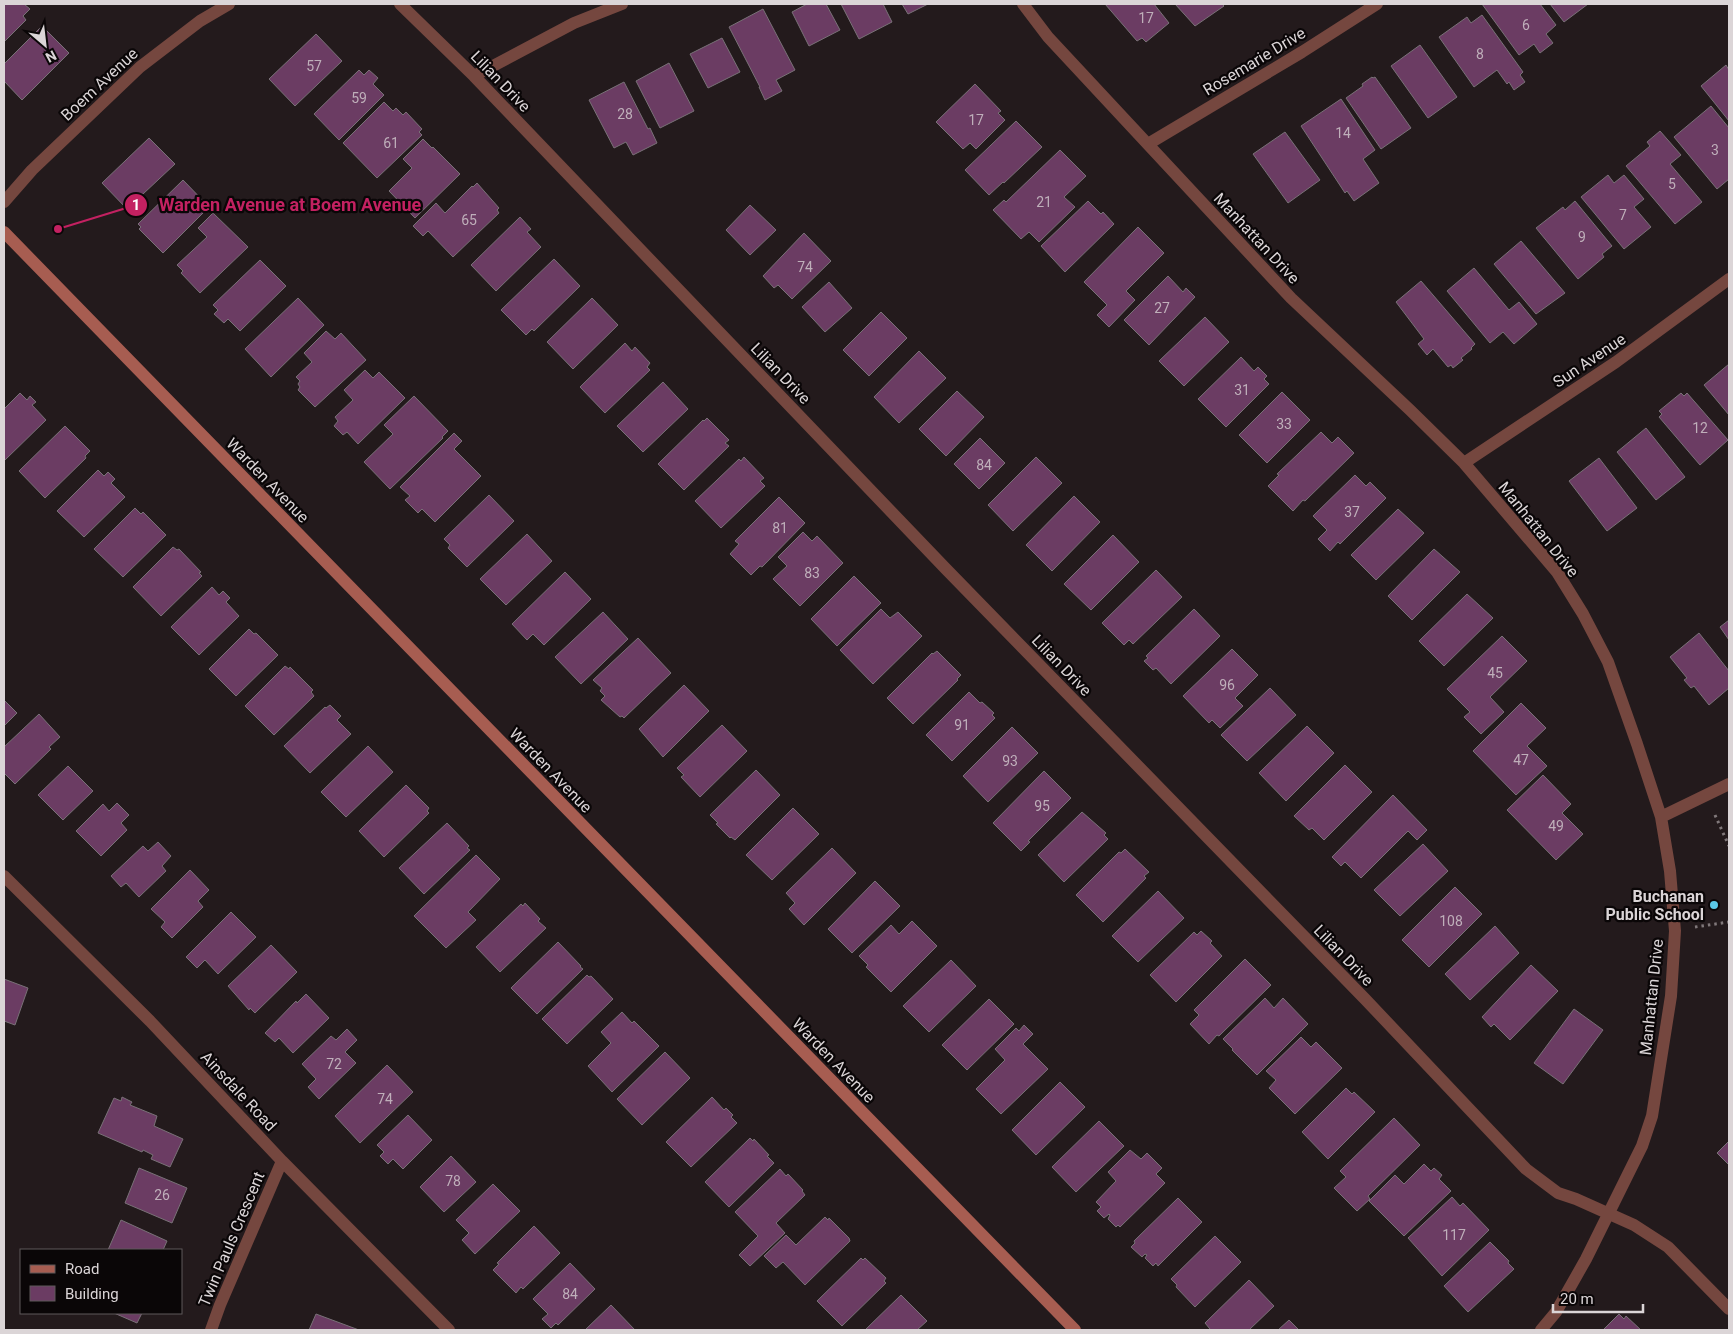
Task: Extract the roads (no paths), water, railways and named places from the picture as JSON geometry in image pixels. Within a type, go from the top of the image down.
[{"type":"main road","name":"Warden Avenue","points":[[4,232],[1075,1330]]},
{"type":"street","name":"Boem Avenue","points":[[4,202],[32,170],[140,67],[200,21],[229,4]]},
{"type":"street","name":"Lilian Drive","points":[[400,4],[474,76],[952,575],[1371,1006],[1526,1169],[1558,1193],[1634,1225],[1668,1247],[1729,1309]]},
{"type":"street","points":[[474,76],[574,23],[622,4]]},
{"type":"street","name":"Manhattan Drive","points":[[1023,4],[1048,37],[1291,298],[1464,463],[1557,572],[1583,614],[1608,662],[1660,817],[1670,871],[1675,930],[1671,996],[1652,1116],[1642,1146],[1577,1274],[1556,1312],[1541,1330]]},
{"type":"street","name":"Rosemarie Drive","points":[[1148,144],[1302,52],[1377,4]]},
{"type":"street","name":"Sun Avenue","points":[[1464,463],[1616,362],[1729,279]]},
{"type":"street","points":[[1660,817],[1729,784]]},
{"type":"street","name":"Ainsdale Road","points":[[4,876],[150,1021],[282,1161],[449,1330]]},
{"type":"street","name":"Twin Pauls Crescent","points":[[211,1330],[282,1161]]},
{"type":"place","name":"Warden Avenue at Boem Avenue","points":[[58,229]]},
{"type":"place","name":"Buchanan Public School","points":[[1714,905]]}]
